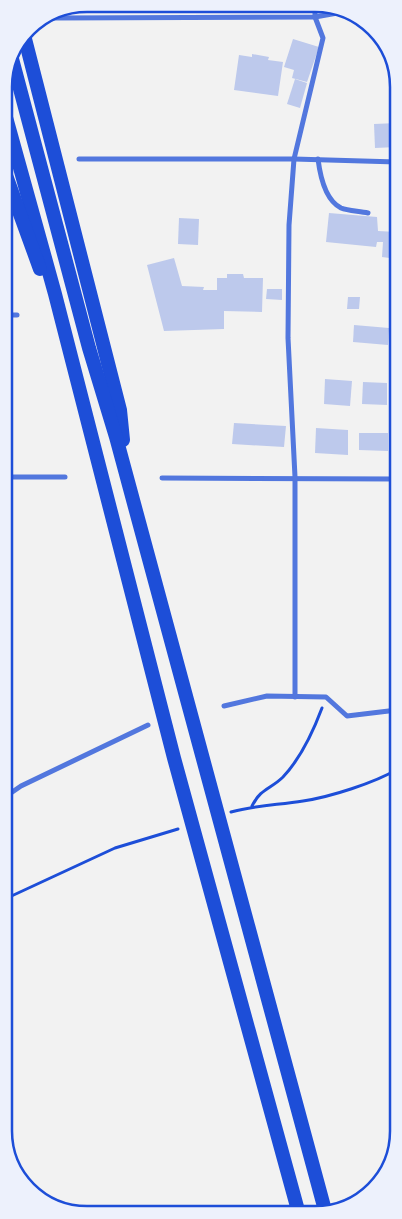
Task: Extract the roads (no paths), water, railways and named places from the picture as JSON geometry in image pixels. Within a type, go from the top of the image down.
[{"type":"highway","points":[[26,45],[120,410],[126,475]]},
{"type":"highway","points":[[15,70],[324,1205]]},
{"type":"highway","points":[[13,143],[174,758],[297,1206]]},
{"type":"highway","points":[[13,194],[66,340]]},
{"type":"street","points":[[295,697],[295,477],[288,338],[289,225],[294,158],[323,38],[315,12]]},
{"type":"street","points":[[62,18],[315,17],[330,14]]},
{"type":"street","points":[[79,159],[294,158],[390,162]]},
{"type":"street","points":[[318,159],[320,174],[328,195],[336,205],[342,209],[368,213]]},
{"type":"street","points":[[13,315],[17,315]]},
{"type":"street","points":[[13,477],[65,477]]},
{"type":"street","points":[[162,478],[390,479]]},
{"type":"street","points":[[224,706],[267,696],[326,697],[347,716],[389,711]]},
{"type":"street","points":[[12,793],[21,786],[148,724]]}]
